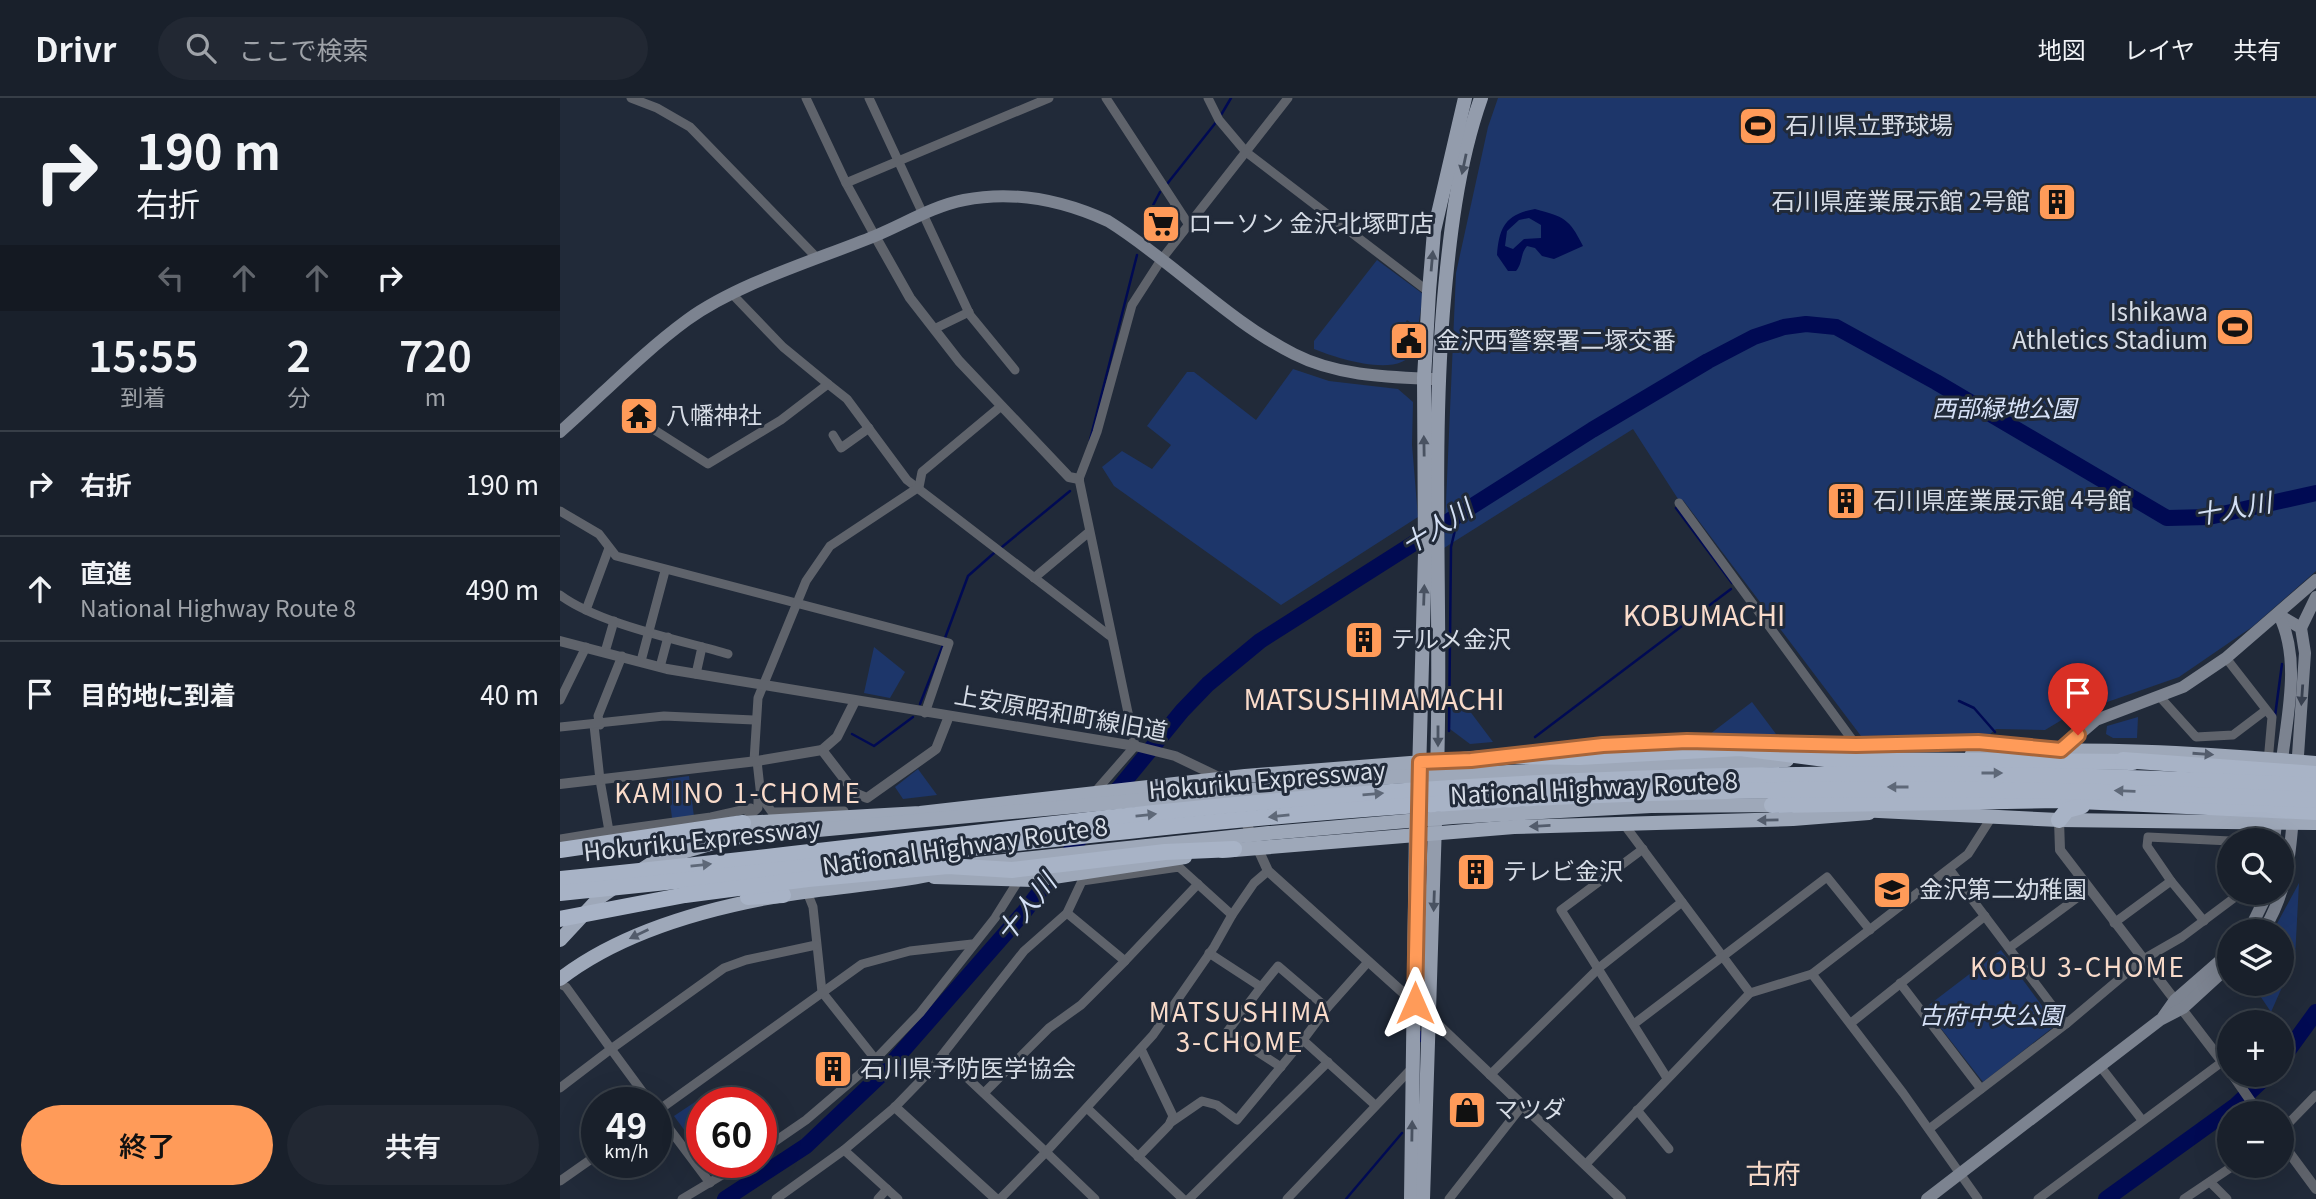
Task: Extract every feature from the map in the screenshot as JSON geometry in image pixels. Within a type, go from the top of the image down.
[{"type":"highway","points":[[731,838],[838,818],[1026,801],[1169,784],[1603,745],[1687,741],[1856,745],[1978,742],[2035,750]]},
{"type":"highway","points":[[1503,756],[1580,757],[1740,748],[1823,759],[2234,762],[2316,774]]},
{"type":"highway","name":"National Highway Route 8","points":[[560,940],[599,898],[658,859],[731,838],[1044,811],[1264,788],[1526,769],[1765,760],[1820,763],[2035,750],[2136,750],[2234,762],[2316,764]]},
{"type":"highway","points":[[2061,750],[2133,762]]},
{"type":"highway","name":"Hokuriku Expressway","points":[[560,879],[1279,802],[1598,780],[1813,772],[2027,774],[2316,786]]},
{"type":"highway","name":"Hokuriku Expressway","points":[[560,894],[1216,822],[1512,799],[1711,790],[1910,787],[2316,800]]},
{"type":"highway","points":[[1772,805],[2058,800],[2229,815],[2316,812]]},
{"type":"highway","points":[[2059,820],[2074,807],[2095,804]]},
{"type":"highway","name":"National Highway Route 8","points":[[560,981],[584,960],[654,927],[783,895],[922,877],[1014,859],[1453,817],[1772,805],[2059,820],[2229,815],[2316,823]]},
{"type":"highway","points":[[560,919],[752,887],[931,867],[1012,870],[1165,852],[1435,833],[1623,822],[1793,819],[1884,812]]},
{"type":"highway","points":[[560,850],[747,815],[838,818]]},
{"type":"highway","points":[[922,877],[1026,880],[1081,877],[1234,849]]},
{"type":"highway","points":[[644,903],[783,895]]},
{"type":"main road","points":[[1411,1199],[1416,835],[1432,511],[1429,292],[1434,231],[1465,98]]},
{"type":"main road","points":[[1431,378],[1449,234],[1474,118],[1481,98]]},
{"type":"main road","points":[[560,432],[685,321],[733,295],[817,258],[964,200],[1034,197],[1080,208],[1108,220],[1295,355],[1332,368],[1373,376],[1431,378]]},
{"type":"main road","points":[[1423,1199],[1437,761],[1431,549]]},
{"type":"main road","points":[[2061,750],[2096,720],[2183,687],[2226,658],[2279,615],[2316,580]]},
{"type":"main road","points":[[2270,919],[2280,900],[2291,856],[2305,653],[2301,628],[2316,597]]},
{"type":"main road","points":[[2279,615],[2301,628]]},
{"type":"main road","points":[[2275,828],[2292,655],[2289,634],[2279,615]]},
{"type":"main road","points":[[2179,1004],[2217,966]]},
{"type":"main road","points":[[1927,1199],[2217,975]]},
{"type":"street","points":[[631,98],[657,108],[690,127],[817,258]]},
{"type":"street","points":[[806,98],[846,183],[909,298],[1000,407],[1069,477],[1079,479]]},
{"type":"street","points":[[869,98],[969,312],[1015,370]]},
{"type":"street","points":[[846,183],[1049,98]]},
{"type":"street","points":[[1106,98],[1189,225]]},
{"type":"street","points":[[1208,98],[1219,120],[1246,152],[1429,292]]},
{"type":"street","points":[[777,1140],[806,1120],[876,1060],[920,1013],[972,944],[1135,746],[1079,479],[1097,432],[1132,305],[1161,260],[1288,98]]},
{"type":"street","points":[[733,295],[783,347],[847,399],[907,480],[1110,636]]},
{"type":"street","points":[[934,329],[969,312]]},
{"type":"street","points":[[653,429],[708,464],[781,421],[828,384]]},
{"type":"street","points":[[560,839],[755,813],[759,803],[754,720],[762,684],[806,581],[830,546],[919,487],[922,472],[1000,407]]},
{"type":"street","points":[[833,435],[841,448],[869,428]]},
{"type":"street","points":[[1679,503],[1856,745]]},
{"type":"street","points":[[560,511],[599,534],[615,556],[949,643],[925,713]]},
{"type":"street","points":[[1034,578],[1089,532]]},
{"type":"street","points":[[586,610],[609,548]]},
{"type":"street","points":[[641,662],[665,570]]},
{"type":"street","points":[[560,595],[586,610],[614,621],[728,654]]},
{"type":"street","points":[[605,652],[614,621]]},
{"type":"street","points":[[660,667],[668,637]]},
{"type":"street","name":"上安原昭和町線旧道","points":[[560,641],[696,674],[1165,752],[1224,779]]},
{"type":"street","points":[[560,700],[586,647]]},
{"type":"street","points":[[696,674],[702,647]]},
{"type":"street","points":[[610,831],[600,780],[597,725],[598,716],[622,656]]},
{"type":"street","points":[[2226,658],[2272,717],[2263,828]]},
{"type":"street","points":[[2159,696],[2196,737],[2233,735],[2266,710]]},
{"type":"street","points":[[560,784],[755,761],[822,750],[837,737],[855,701]]},
{"type":"street","points":[[560,727],[664,716],[754,720]]},
{"type":"street","points":[[822,750],[855,793],[867,798],[936,748],[949,716]]},
{"type":"street","points":[[755,761],[761,797],[772,812],[895,813]]},
{"type":"street","points":[[1224,779],[1259,847],[1268,871],[1415,1003],[1621,1199]]},
{"type":"street","points":[[1586,1164],[1749,993],[1812,974],[1950,870],[1968,854],[1993,815]]},
{"type":"street","points":[[2059,820],[2060,850],[2217,1055]]},
{"type":"street","points":[[1623,822],[1749,993]]},
{"type":"street","points":[[2204,921],[2147,846],[2148,837],[2217,840]]},
{"type":"street","points":[[1643,849],[1562,909],[1667,1078]]},
{"type":"street","points":[[776,1199],[844,1150],[895,1107],[944,1056],[1024,951],[1067,914],[1081,877],[1179,867],[1231,915]]},
{"type":"street","points":[[1950,870],[2066,1024]]},
{"type":"street","points":[[895,1107],[998,1199],[1088,1110],[1141,1048],[1209,953],[1231,915],[1254,883],[1268,871]]},
{"type":"street","points":[[1634,1024],[1827,877],[1870,930]]},
{"type":"street","points":[[2114,923],[2171,880]]},
{"type":"street","points":[[984,1093],[1049,1028],[1081,1005],[1198,884]]},
{"type":"street","points":[[2009,948],[2088,889]]},
{"type":"street","points":[[807,892],[813,907],[822,992],[876,1060]]},
{"type":"street","points":[[1490,1075],[1600,967],[1682,902]]},
{"type":"street","points":[[1929,1129],[2066,1024],[2142,960],[2225,905]]},
{"type":"street","points":[[1067,914],[1125,961]]},
{"type":"street","points":[[1851,1023],[1985,916]]},
{"type":"street","points":[[672,1100],[862,964],[910,951],[972,944]]},
{"type":"street","points":[[560,1088],[724,968],[746,960],[816,945]]},
{"type":"street","points":[[1209,953],[1261,987]]},
{"type":"street","points":[[1138,1157],[1170,1123],[1202,1101],[1217,1105],[1237,1120],[1327,1008],[1368,962]]},
{"type":"street","points":[[1280,1067],[1227,1032],[1261,987],[1278,966],[1327,1008]]},
{"type":"street","points":[[1812,974],[1851,1023],[1978,1199]]},
{"type":"street","points":[[560,981],[639,1087]]},
{"type":"street","points":[[1900,983],[1982,1089]]},
{"type":"street","points":[[1303,1040],[1375,1105]]},
{"type":"street","points":[[1141,1048],[1173,1116],[1170,1123]]},
{"type":"street","points":[[944,1056],[1095,1199]]},
{"type":"street","points":[[1189,1199],[1328,1062]]},
{"type":"street","points":[[2101,1066],[2142,1120]]},
{"type":"street","points":[[1287,1199],[1412,1068]]},
{"type":"street","points":[[2038,1199],[2142,1120],[2217,1075]]},
{"type":"street","points":[[2294,1118],[2315,1097]]},
{"type":"street","points":[[1449,1199],[1522,1106]]},
{"type":"street","points":[[1088,1110],[1183,1199]]},
{"type":"street","points":[[1637,1110],[1669,1149]]},
{"type":"street","points":[[672,1132],[710,1183]]},
{"type":"street","points":[[844,1150],[898,1199]]},
{"type":"street","points":[[2294,1159],[2316,1189]]},
{"type":"street","points":[[560,1181],[581,1166]]},
{"type":"street","points":[[2184,1199],[2217,1177]]},
{"type":"street","points":[[682,1199],[718,1178]]},
{"type":"street","points":[[2210,1182],[2227,1199]]},
{"type":"street","points":[[878,1199],[887,1189]]},
{"type":"green space","name":"西部緑地公園","points":[[1498,98],[2316,98],[2316,571],[2252,627],[2179,677],[2070,715],[2045,730],[1996,729],[1990,734],[1861,736],[1683,500],[1680,502],[1633,429],[1444,548],[1456,273],[1488,127]]},
{"type":"green space","points":[[1377,260],[1423,294],[1418,328],[1407,320],[1394,341],[1414,350],[1407,359],[1396,364],[1383,365],[1352,361],[1314,349],[1314,341]]},
{"type":"green space","points":[[1293,369],[1329,381],[1398,389],[1413,402],[1412,445],[1418,517],[1281,605],[1114,486],[1102,467],[1122,451],[1152,469],[1171,445],[1147,426],[1187,372],[1194,372],[1256,420]]},
{"type":"green space","points":[[874,647],[905,672],[890,698],[864,693]]},
{"type":"green space","points":[[1451,686],[1493,742],[1470,744],[1450,729]]},
{"type":"green space","points":[[1752,702],[1776,734],[1710,734]]},
{"type":"green space","points":[[2138,717],[2137,738],[2113,738],[2106,734],[2107,726]]},
{"type":"green space","points":[[918,769],[937,795],[903,799],[895,787]]},
{"type":"green space","points":[[689,776],[694,817],[672,818],[667,779]]},
{"type":"green space","points":[[2299,883],[2294,960],[2294,919],[2280,919],[2287,905],[2294,905],[2294,892]]},
{"type":"green space","name":"古府中央公園","points":[[2001,950],[2056,1025],[1983,1082],[1925,1008]]},
{"type":"green space","points":[[2260,996],[2278,996],[2270,1010]]},
{"type":"green space","points":[[686,1108],[686,1132],[674,1116]]},
{"type":"shaded area","points":[[1535,209],[1565,220],[1583,246],[1554,259],[1542,256],[1535,248],[1527,246],[1516,271],[1508,271],[1497,255],[1502,229],[1511,218]],"holes":[[[1529,218],[1541,225],[1541,238],[1524,239],[1513,249],[1505,246],[1507,231],[1519,220]]]},
{"type":"waterway","points":[[1221,115],[1231,98]]},
{"type":"waterway","points":[[1167,184],[1217,121]]},
{"type":"waterway","points":[[1146,231],[1150,211],[1160,192]]},
{"type":"waterway","points":[[1090,440],[1137,255]]},
{"type":"waterway","name":"十人川","points":[[1110,799],[1182,711],[1208,684],[1260,641],[1592,430],[1708,361],[1754,337],[1784,327],[1806,324],[1836,327],[1936,382],[2167,518],[2209,517],[2316,493]]},
{"type":"waterway","points":[[1002,547],[1070,491]]},
{"type":"waterway","points":[[1676,508],[1732,583]]},
{"type":"waterway","points":[[1449,731],[1451,547],[1459,513]]},
{"type":"waterway","points":[[945,638],[968,576],[994,553]]},
{"type":"waterway","points":[[1535,737],[1731,589]]},
{"type":"waterway","points":[[920,704],[943,645]]},
{"type":"waterway","points":[[2275,716],[2282,664]]},
{"type":"waterway","points":[[1959,701],[1974,708],[1995,732]]},
{"type":"waterway","points":[[852,734],[874,746],[913,717]]},
{"type":"waterway","name":"十人川","points":[[725,1199],[806,1146],[884,1072],[1025,911],[1088,828]]},
{"type":"waterway","points":[[1422,981],[1426,867]]},
{"type":"waterway","points":[[2294,1042],[2316,1012]]},
{"type":"waterway","points":[[1420,1032],[1420,1041]]},
{"type":"waterway","points":[[2106,1199],[2235,1106],[2255,1087]]},
{"type":"waterway","points":[[1346,1199],[1402,1133]]},
{"type":"place","name":"石川県立野球場","points":[[1758,126]]},
{"type":"place","name":"石川県産業展示館 2号館","points":[[2057,202]]},
{"type":"place","name":"ローソン 金沢北塚町店","points":[[1161,224]]},
{"type":"place","name":"Ishikawa Athletics Stadium","points":[[2235,327]]},
{"type":"place","name":"金沢西警察署二塚交番","points":[[1409,341]]},
{"type":"place","name":"八幡神社","points":[[639,416]]},
{"type":"place","name":"石川県産業展示館 4号館","points":[[1846,501]]},
{"type":"place","name":"テルメ金沢","points":[[1364,640]]},
{"type":"place","name":"テレビ金沢","points":[[1476,872]]},
{"type":"place","name":"金沢第二幼稚園","points":[[1892,890]]},
{"type":"place","name":"石川県予防医学協会","points":[[833,1069]]},
{"type":"place","name":"マツダ","points":[[1467,1110]]},
{"type":"district","name":"KOBUMACHI","points":[[1704,616]]},
{"type":"district","name":"MATSUSHIMAMACHI","points":[[1374,700]]},
{"type":"district","name":"KAMINO 1-CHOME","points":[[738,794]]},
{"type":"district","name":"KOBU 3-CHOME","points":[[2078,968]]},
{"type":"district","name":"MATSUSHIMA 3-CHOME","points":[[1240,1028]]},
{"type":"district","name":"古府","points":[[1773,1174]]},
{"type":"route","points":[[1415,1003],[1416,835],[1420,762],[1471,760],[1603,745],[1687,741],[1856,745],[1978,742],[2035,750],[2061,750],[2078,735]]}]
